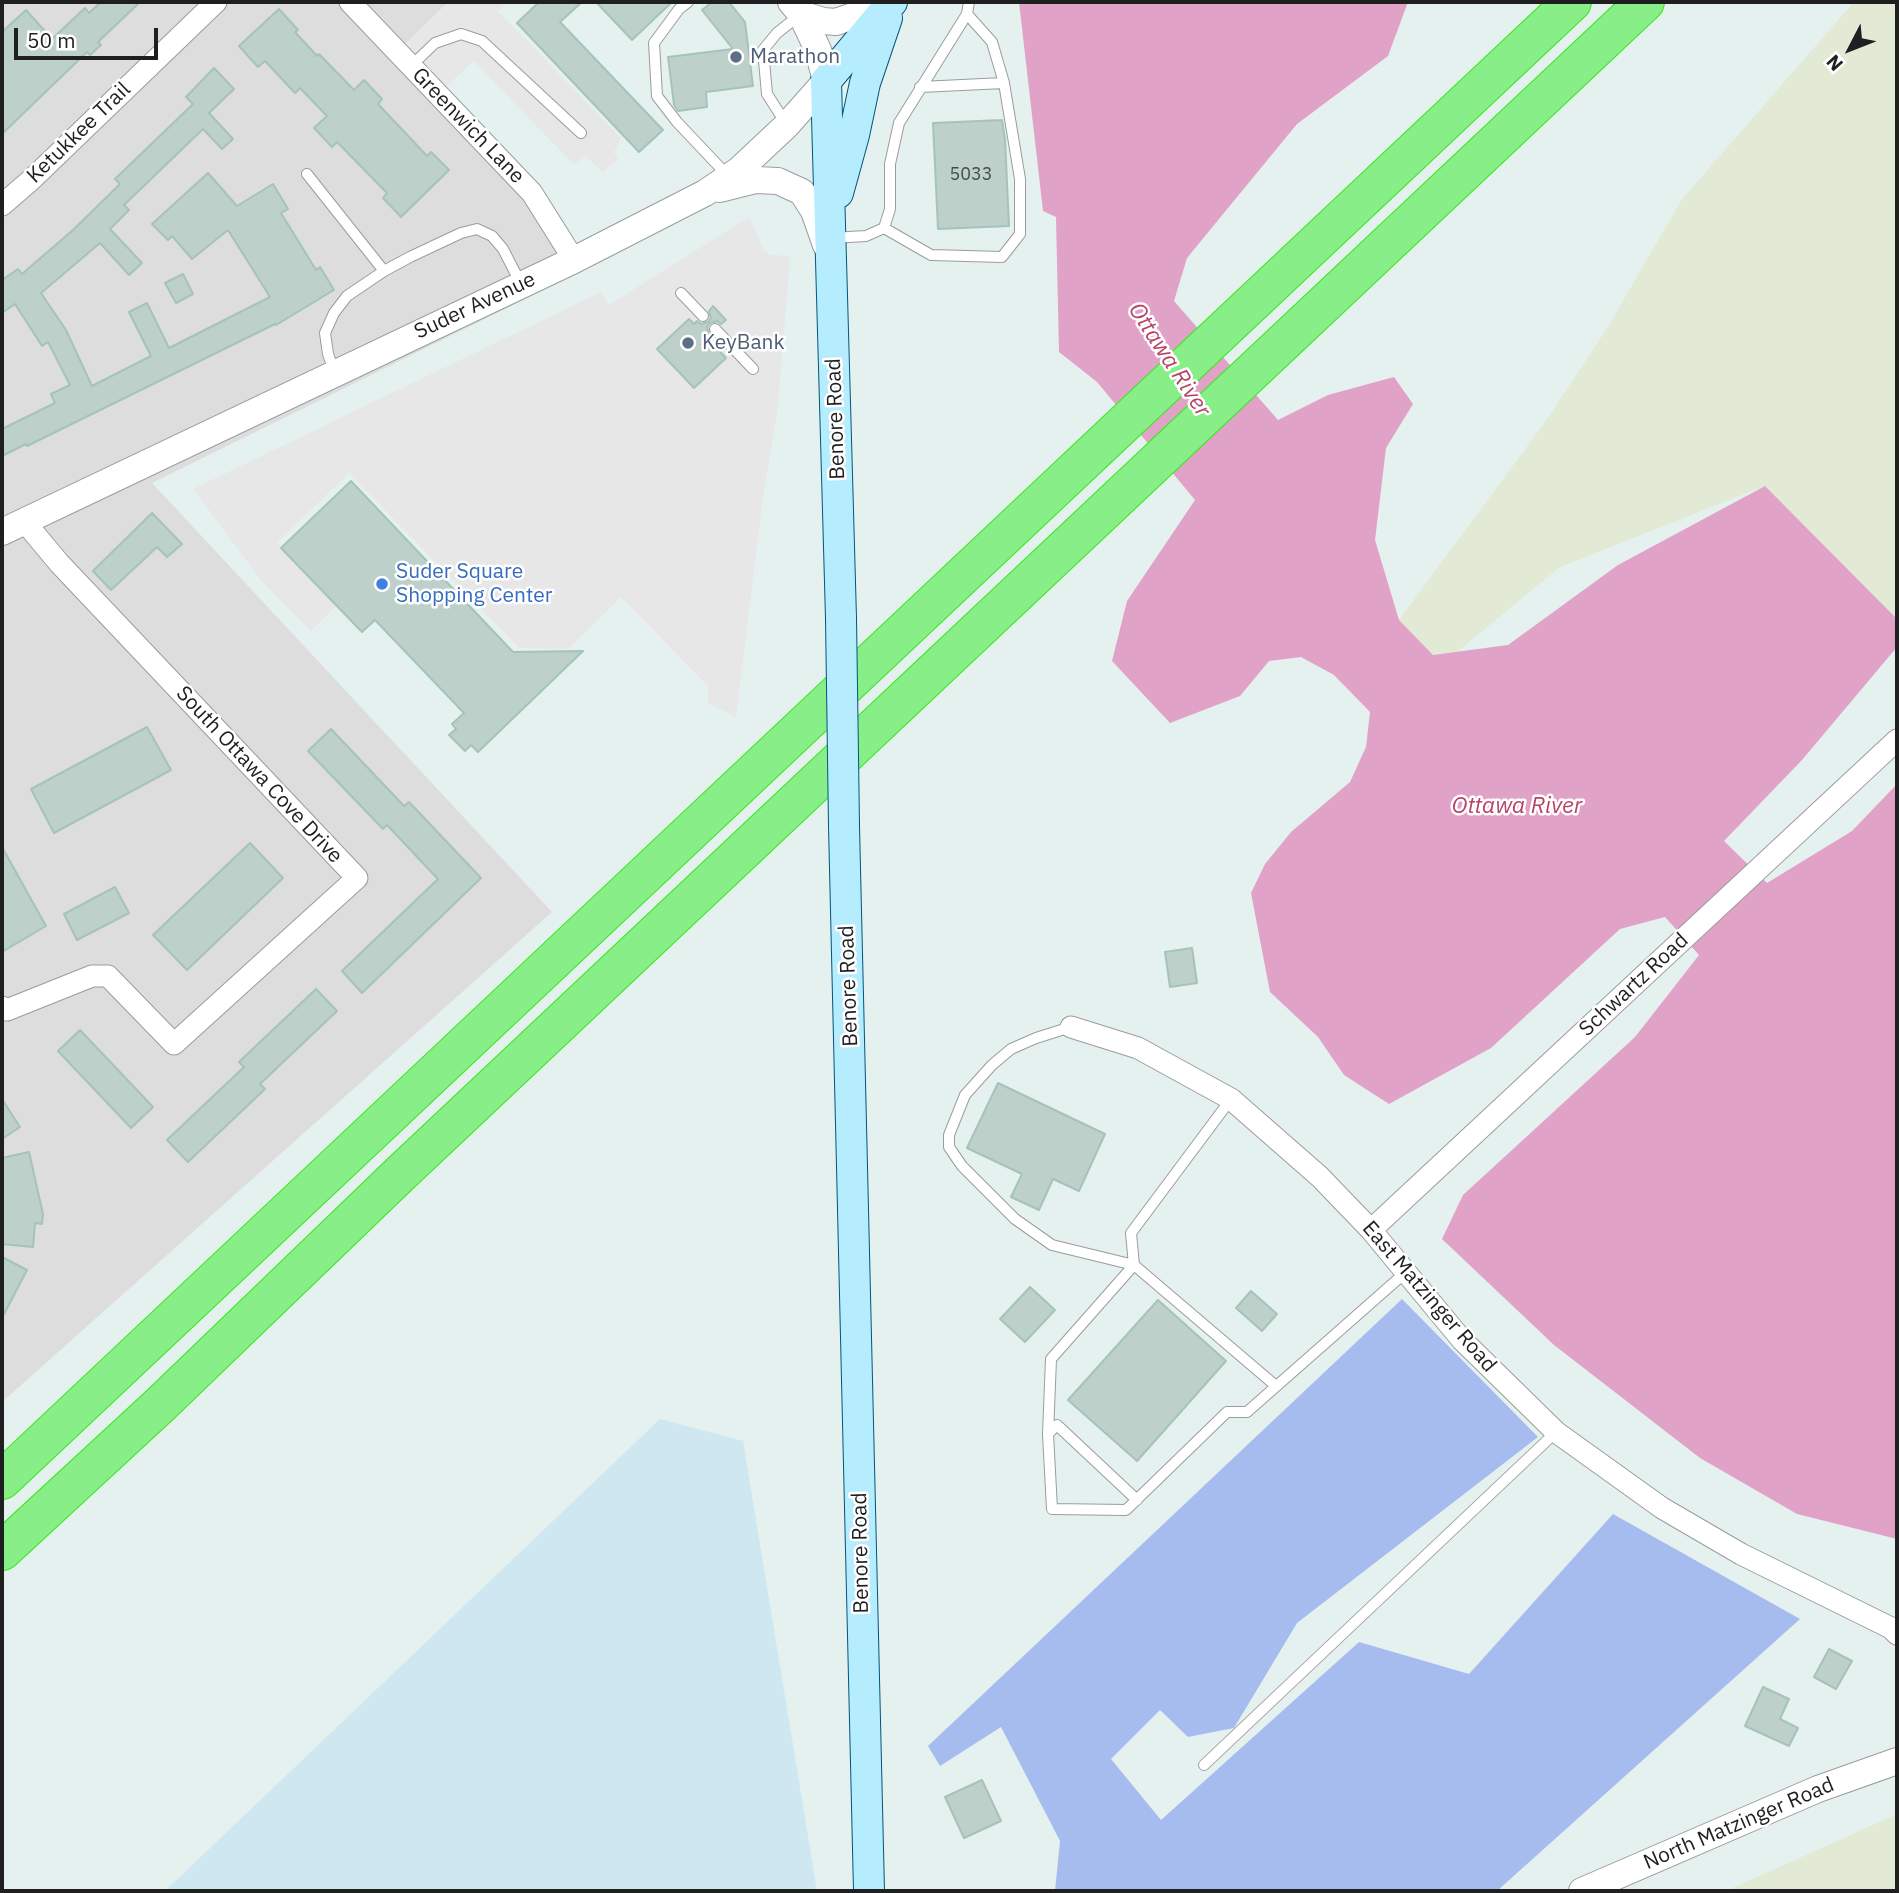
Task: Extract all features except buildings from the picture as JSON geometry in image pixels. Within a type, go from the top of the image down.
[{"type":"highway","points":[[2,1480],[1572,2]]},
{"type":"highway","points":[[2,1551],[160,1405],[420,1154],[1644,2]]},
{"type":"main road","name":"Suder Avenue","points":[[827,81],[892,2]]},
{"type":"main road","points":[[831,239],[865,83],[892,2]]},
{"type":"main road","name":"Benore Road","points":[[827,81],[869,1891]]},
{"type":"street","name":"Ketukkee Trail","points":[[2,205],[216,2]]},
{"type":"street","name":"Greenwich Lane","points":[[350,2],[532,192],[574,260]]},
{"type":"street","points":[[796,8],[824,22],[836,22],[892,2]]},
{"type":"street","points":[[796,8],[818,50],[827,81]]},
{"type":"street","name":"Suder Avenue","points":[[13,527],[574,260],[705,193],[729,177],[787,125],[827,81]]},
{"type":"street","points":[[705,193],[756,180],[778,181],[802,192],[831,239]]},
{"type":"street","name":"South Ottawa Cove Drive","points":[[2,1007],[7,1010],[92,976],[108,976],[174,1044],[356,877],[68,573],[13,527]]},
{"type":"street","name":"Schwartz Road","points":[[1371,1230],[1897,740]]},
{"type":"street","name":"East Matzinger Road","points":[[1071,1027],[1138,1048],[1231,1099],[1320,1177],[1371,1230],[1462,1340],[1556,1432],[1662,1508],[1741,1554],[1891,1628],[1897,1634]]},
{"type":"street","name":"North Matzinger Road","points":[[1582,1891],[1818,1789],[1897,1761]]},
{"type":"lane","points":[[688,2],[679,9],[654,43],[657,96],[729,177]]},
{"type":"lane","points":[[831,239],[866,236],[884,228],[890,209],[890,164],[899,122],[967,14],[969,2]]},
{"type":"lane","points":[[787,125],[767,94],[763,50],[796,8]]},
{"type":"lane","points":[[884,228],[931,254],[1002,257],[1020,234],[1020,179],[1004,83],[992,42],[967,14]]},
{"type":"lane","points":[[411,66],[435,43],[461,34],[482,41],[581,134]]},
{"type":"lane","points":[[920,87],[1004,83]]},
{"type":"lane","points":[[307,174],[384,271]]},
{"type":"lane","points":[[335,373],[328,354],[325,333],[334,313],[347,296],[384,271],[461,233],[477,229],[492,236],[503,250],[521,285]]},
{"type":"lane","points":[[681,293],[703,316]]},
{"type":"lane","points":[[715,329],[753,369]]},
{"type":"lane","points":[[1071,1027],[1011,1049],[992,1065],[965,1095],[949,1135],[949,1147],[962,1166],[1015,1219],[1052,1245],[1134,1265],[1276,1386]]},
{"type":"lane","points":[[1231,1099],[1131,1233],[1134,1265],[1051,1359],[1048,1434],[1052,1508],[1126,1510],[1227,1412],[1247,1412],[1406,1272]]},
{"type":"lane","points":[[1048,1434],[1057,1425],[1137,1500]]},
{"type":"lane","points":[[1203,1765],[1556,1432]]},
{"type":"shaded area","points":[[2,2],[451,2],[405,45],[540,186],[584,270],[152,483],[552,912],[2,1402]]},
{"type":"shaded area","points":[[448,2],[507,2],[498,11],[621,138],[614,152],[618,159],[603,172],[585,156],[574,165],[474,61],[446,87],[405,44]]},
{"type":"shaded area","points":[[1854,2],[1897,2],[1897,619],[1765,486],[1560,567],[1457,652],[1433,655],[1399,620],[1548,418],[1609,325],[1682,199]]},
{"type":"shaded area","points":[[749,217],[764,251],[771,255],[790,256],[778,406],[763,496],[736,717],[708,703],[708,686],[621,597],[568,649],[519,648],[349,473],[277,543],[336,606],[311,631],[260,579],[193,489],[601,292],[609,305]]},
{"type":"shaded area","points":[[1402,1299],[1538,1437],[1297,1623],[1234,1728],[1188,1737],[1160,1710],[1111,1759],[1161,1820],[1359,1642],[1469,1674],[1613,1514],[1800,1619],[1497,1891],[1055,1891],[1060,1841],[1001,1727],[940,1766],[928,1746]]},
{"type":"shaded area","points":[[660,1419],[743,1441],[817,1891],[165,1891]]},
{"type":"shaded area","points":[[1897,1814],[1897,1891],[1726,1891]]},
{"type":"water","name":"Ottawa River","points":[[1019,2],[1408,2],[1388,56],[1297,124],[1187,258],[1174,301],[1278,420],[1328,395],[1394,377],[1413,404],[1386,448],[1375,540],[1399,620],[1433,655],[1508,645],[1618,565],[1765,486],[1897,619],[1897,647],[1802,760],[1724,841],[1767,883],[1852,831],[1897,784],[1897,1539],[1797,1514],[1700,1458],[1554,1345],[1442,1239],[1463,1195],[1635,1037],[1699,955],[1665,917],[1620,929],[1491,1048],[1389,1104],[1344,1075],[1318,1037],[1270,992],[1251,893],[1265,864],[1291,832],[1350,782],[1366,747],[1370,712],[1334,675],[1301,657],[1269,661],[1240,696],[1170,723],[1112,661],[1127,601],[1195,500],[1097,382],[1059,352],[1056,217],[1043,211]]},
{"type":"place","name":"Marathon","points":[[736,57]]},
{"type":"place","name":"KeyBank","points":[[688,343]]},
{"type":"place","name":"Suder Square Shopping Center","points":[[382,584]]}]
